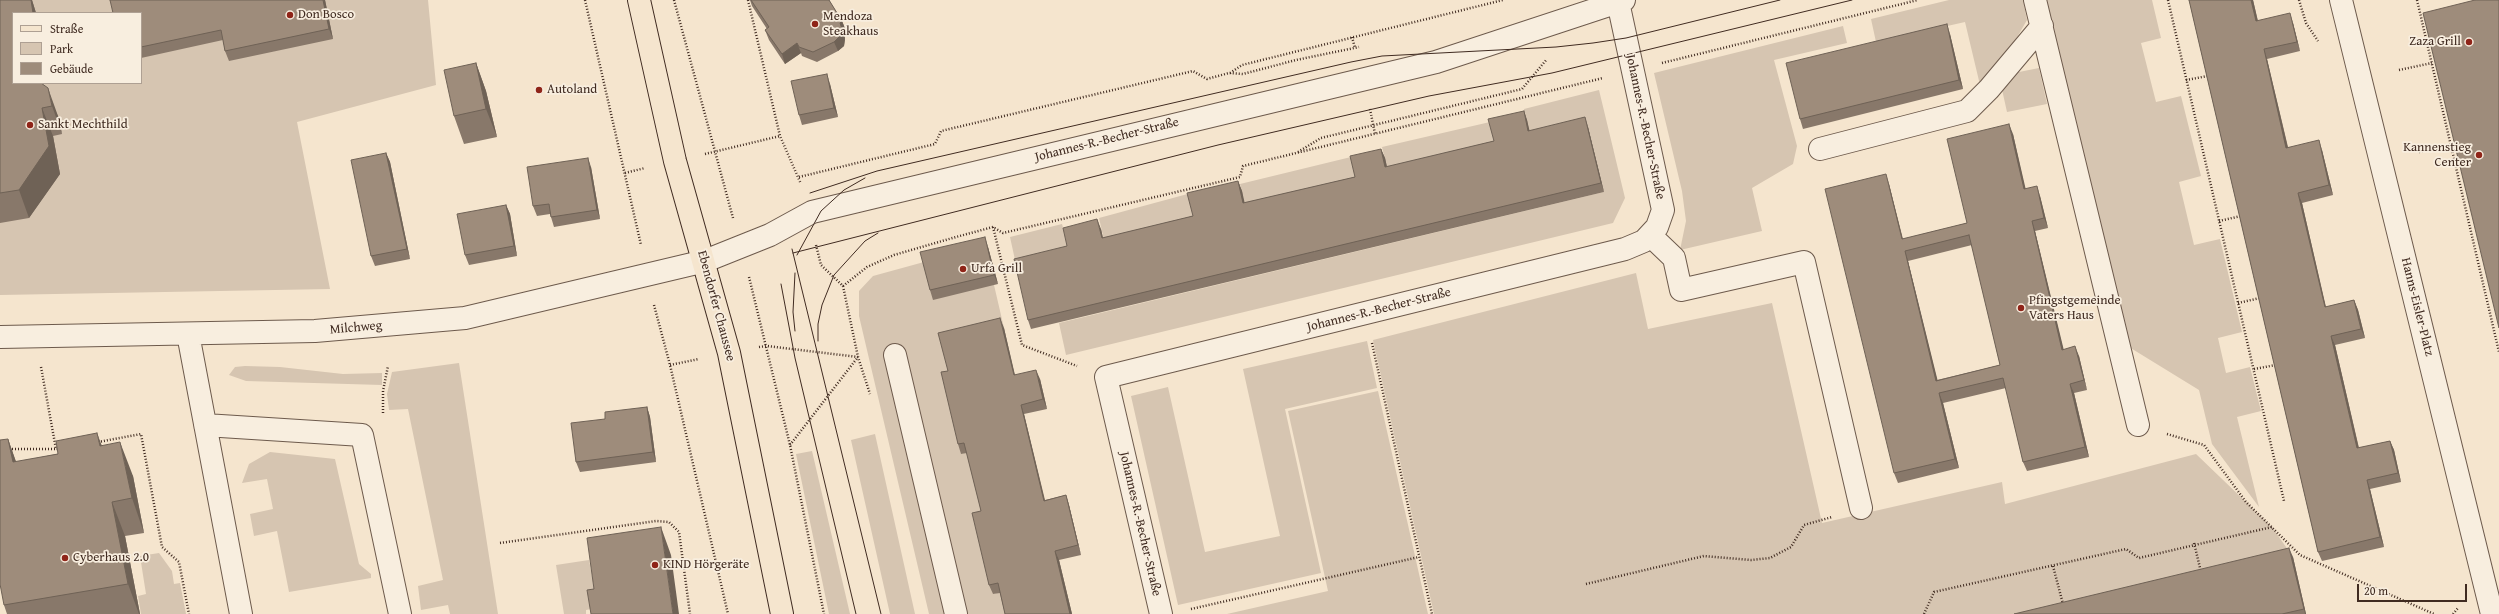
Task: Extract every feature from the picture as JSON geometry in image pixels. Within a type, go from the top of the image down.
[{"type":"main road","name":"Ebendorfer Chaussee","points":[[639,0],[675,161],[705,261],[729,353],[782,614]]},
{"type":"street","points":[[2036,0],[2138,425]]},
{"type":"street","name":"Hanns-Eisler-Platz","points":[[2341,0],[2492,614]]},
{"type":"street","name":"Johannes-R.-Becher-Straße","points":[[705,261],[770,235],[812,212],[1436,62],[1621,1],[1662,201],[1661,218],[1651,236],[1644,241],[1625,249],[1106,377],[1161,614]]},
{"type":"street","points":[[1820,149],[1967,111],[1990,89],[2042,26]]},
{"type":"street","points":[[1651,236],[1674,258],[1681,290],[1804,262],[1861,508]]},
{"type":"street","name":"Milchweg","points":[[0,337],[315,331],[465,318],[705,261]]},
{"type":"street","points":[[188,334],[241,614]]},
{"type":"street","points":[[895,355],[956,614]]},
{"type":"street","points":[[205,425],[362,435],[400,614]]},
{"type":"path","points":[[585,0],[640,237]]},
{"type":"path","points":[[674,0],[720,168]]},
{"type":"path","points":[[748,0],[780,136],[799,177],[935,144],[941,131],[1193,71],[1207,79],[1229,73],[1242,65],[1503,0]]},
{"type":"path","points":[[2168,0],[2284,501]]},
{"type":"path","points":[[2417,0],[2499,352]]},
{"type":"path","points":[[790,445],[858,357],[843,286],[867,268],[894,255],[993,227],[1003,233],[1240,177],[1243,166],[1294,154],[1322,138],[1522,89],[1551,53]]},
{"type":"path","points":[[2399,70],[2432,63]]},
{"type":"path","points":[[2186,80],[2208,76]]},
{"type":"path","points":[[715,152],[780,136]]},
{"type":"path","points":[[2418,152],[2451,145]]},
{"type":"path","points":[[2219,221],[2241,216]]},
{"type":"path","points":[[993,227],[1022,345],[1106,377]]},
{"type":"path","points":[[2238,303],[2260,298]]},
{"type":"path","points":[[1365,313],[1432,614]]},
{"type":"path","points":[[760,314],[790,445],[824,614]]},
{"type":"path","points":[[656,316],[670,365],[728,614]]},
{"type":"path","points":[[670,365],[767,346],[858,357]]},
{"type":"path","points":[[40,364],[56,449]]},
{"type":"path","points":[[2254,369],[2276,365]]},
{"type":"path","points":[[383,415],[383,391],[388,366]]},
{"type":"path","points":[[2138,425],[2204,445],[2246,502],[2300,555],[2434,614]]},
{"type":"path","points":[[95,442],[141,434],[162,547],[179,562],[190,614]]},
{"type":"path","points":[[7,449],[64,448]]},
{"type":"path","points":[[1586,584],[1704,556],[1751,560],[1770,558],[1791,547],[1804,525],[1861,508]]},
{"type":"path","points":[[500,543],[656,521],[669,522],[679,532],[690,614]]},
{"type":"path","points":[[1924,614],[1934,592],[2126,549],[2139,558],[2194,543],[2272,527]]},
{"type":"path","points":[[2194,543],[2202,579]]},
{"type":"path","points":[[1183,611],[1419,557]]},
{"type":"path","points":[[2054,566],[2064,612]]},
{"type":"green space","points":[[0,0],[428,0],[436,85],[297,122],[330,289],[0,295]]},
{"type":"green space","points":[[1949,0],[2023,0],[2027,20],[2012,46],[1980,85],[1965,22],[1876,42],[1871,19]]},
{"type":"green space","points":[[2046,0],[2152,0],[2161,38],[2141,43],[2156,102],[2181,96],[2201,176],[2179,182],[2194,245],[2220,239],[2242,332],[2218,338],[2226,373],[2250,367],[2261,411],[2237,417],[2259,507],[2212,444],[2199,390],[2129,347]]},
{"type":"green space","points":[[1843,26],[1847,43],[1774,60],[1797,146],[1793,164],[1752,188],[1762,231],[1680,250],[1686,221],[1682,191],[1654,73]]},
{"type":"green space","points":[[2039,68],[2047,104],[2007,112],[1999,76]]},
{"type":"green space","points":[[1599,90],[1625,198],[1613,223],[1066,355],[1059,323],[1604,192],[1530,135],[1524,109]]},
{"type":"green space","points":[[1490,122],[1496,143],[1388,171],[1382,147]]},
{"type":"green space","points":[[1351,157],[1357,178],[1247,213],[1240,184]]},
{"type":"green space","points":[[1206,189],[1196,226],[1104,240],[1099,218]]},
{"type":"green space","points":[[1062,224],[1069,249],[1017,269],[1010,237]]},
{"type":"green space","points":[[924,262],[994,285],[1004,328],[942,342],[951,381],[961,454],[968,452],[984,521],[993,594],[1001,592],[1006,614],[929,614],[859,316],[859,291],[873,276]]},
{"type":"green space","points":[[1636,273],[1648,329],[1772,303],[1822,523],[2002,482],[2005,504],[2196,454],[2272,527],[2293,557],[2057,614],[1434,614],[1373,340]]},
{"type":"green space","points":[[1367,341],[1377,388],[1285,409],[1321,573],[1178,605],[1131,396],[1168,387],[1205,552],[1280,536],[1243,369]]},
{"type":"green space","points":[[459,363],[498,614],[450,614],[448,605],[421,610],[418,586],[443,580],[408,409],[389,410],[387,394],[392,372]]},
{"type":"green space","points":[[235,367],[280,367],[343,374],[382,373],[382,385],[246,381],[229,375]]},
{"type":"green space","points":[[1378,391],[1428,614],[1227,614],[1328,591],[1288,411]]},
{"type":"green space","points":[[875,434],[915,614],[890,614],[851,440]]},
{"type":"green space","points":[[812,451],[850,614],[829,614],[796,454]]},
{"type":"green space","points":[[270,452],[335,459],[359,564],[371,574],[371,578],[289,592],[277,531],[254,536],[250,514],[273,509],[267,479],[242,483],[249,464]]},
{"type":"green space","points":[[159,553],[172,571],[174,584],[180,583],[186,614],[141,614],[138,596],[146,594],[140,556]]},
{"type":"green space","points":[[589,560],[598,608],[586,610],[586,614],[564,614],[556,565]]},
{"type":"building","name":"Sankt Mechthild","points":[[0,0],[31,0],[33,12],[12,12],[12,84],[42,84],[48,88],[52,106],[42,108],[49,146],[19,190],[0,193]]},
{"type":"building","points":[[110,0],[323,0],[329,29],[225,51],[221,30],[142,47],[142,12],[113,12]]},
{"type":"building","points":[[751,0],[829,0],[842,21],[840,23],[842,29],[840,36],[834,42],[813,52],[799,47],[797,43],[782,54],[765,30],[769,27]]},
{"type":"building","points":[[2189,0],[2251,0],[2256,21],[2290,13],[2297,42],[2264,49],[2286,148],[2319,140],[2329,185],[2298,193],[2325,307],[2354,300],[2361,329],[2331,336],[2357,448],[2390,441],[2398,473],[2367,480],[2380,537],[2318,552]]},
{"type":"building","name":"Kannenstieg Center","points":[[2475,0],[2499,0],[2499,328],[2423,13]]},
{"type":"building","points":[[1947,24],[1959,80],[1800,119],[1786,63]]},
{"type":"building","points":[[476,63],[486,109],[454,116],[444,70]]},
{"type":"building","points":[[827,74],[834,108],[799,115],[791,81]]},
{"type":"building","points":[[1524,111],[1528,131],[1585,117],[1601,183],[1028,320],[1014,259],[1067,246],[1063,228],[1097,219],[1102,238],[1193,216],[1187,193],[1238,181],[1243,203],[1355,177],[1350,156],[1381,149],[1385,167],[1494,141],[1488,119]]},
{"type":"building","name":"Pfingstgemeinde Vaters Haus","points":[[2009,124],[2024,189],[2037,186],[2044,218],[2032,221],[2062,350],[2075,346],[2084,380],[2070,384],[2085,447],[2023,462],[2003,378],[1939,393],[1955,459],[1894,473],[1825,189],[1886,174],[1902,239],[1967,223],[1947,139]],"holes":[[[1969,235],[2000,365],[1936,381],[1905,251]]]},
{"type":"building","points":[[386,153],[407,249],[371,256],[351,160]]},
{"type":"building","points":[[588,158],[597,210],[551,217],[549,204],[533,206],[527,167]]},
{"type":"building","points":[[506,205],[514,246],[465,255],[457,214]]},
{"type":"building","points":[[985,237],[994,275],[930,290],[920,252]]},
{"type":"building","points":[[1000,318],[1014,375],[1036,370],[1043,399],[1021,405],[1044,501],[1066,495],[1078,545],[1055,551],[1070,614],[1005,614],[998,583],[989,585],[972,513],[981,511],[964,443],[958,444],[941,372],[948,371],[938,333]]},
{"type":"building","points":[[647,407],[653,452],[576,462],[571,423],[605,419],[605,412]]},
{"type":"building","name":"Cyberhaus 2.0","points":[[97,433],[100,446],[120,442],[132,498],[112,502],[128,584],[4,605],[0,584],[0,440],[8,439],[13,462],[58,454],[56,441]]},
{"type":"building","points":[[661,527],[673,614],[591,614],[587,590],[594,589],[587,538]]},
{"type":"building","points":[[2289,548],[2304,609],[2282,614],[2014,614]]},
{"type":"tram line","points":[[810,193],[877,171],[1351,62],[1382,56],[1556,47],[1593,43],[1626,38],[1780,0]]},
{"type":"tram line","points":[[793,253],[1218,145],[1429,96],[1552,73],[1852,0]]},
{"type":"tram line","points":[[797,255],[821,211],[844,190],[865,178]]},
{"type":"tram line","points":[[818,341],[818,324],[822,305],[834,275],[865,241],[878,233]]},
{"type":"tram line","points":[[792,249],[881,614]]},
{"type":"tram line","points":[[795,273],[793,312],[795,331]]},
{"type":"tram line","points":[[781,284],[795,358],[856,614]]},
{"type":"place","name":"Don Bosco","points":[[290,15]]},
{"type":"place","name":"Mendoza Steakhaus","points":[[815,24]]},
{"type":"place","name":"Zaza Grill","points":[[2469,42]]},
{"type":"place","name":"Autoland","points":[[539,90]]},
{"type":"place","name":"Sankt Mechthild","points":[[30,125]]},
{"type":"place","name":"Kannenstieg Center","points":[[2479,155]]},
{"type":"place","name":"Urfa Grill","points":[[963,269]]},
{"type":"place","name":"Pfingstgemeinde Vaters Haus","points":[[2021,308]]},
{"type":"place","name":"Cyberhaus 2.0","points":[[65,558]]},
{"type":"place","name":"KIND Hörgeräte","points":[[655,565]]}]
